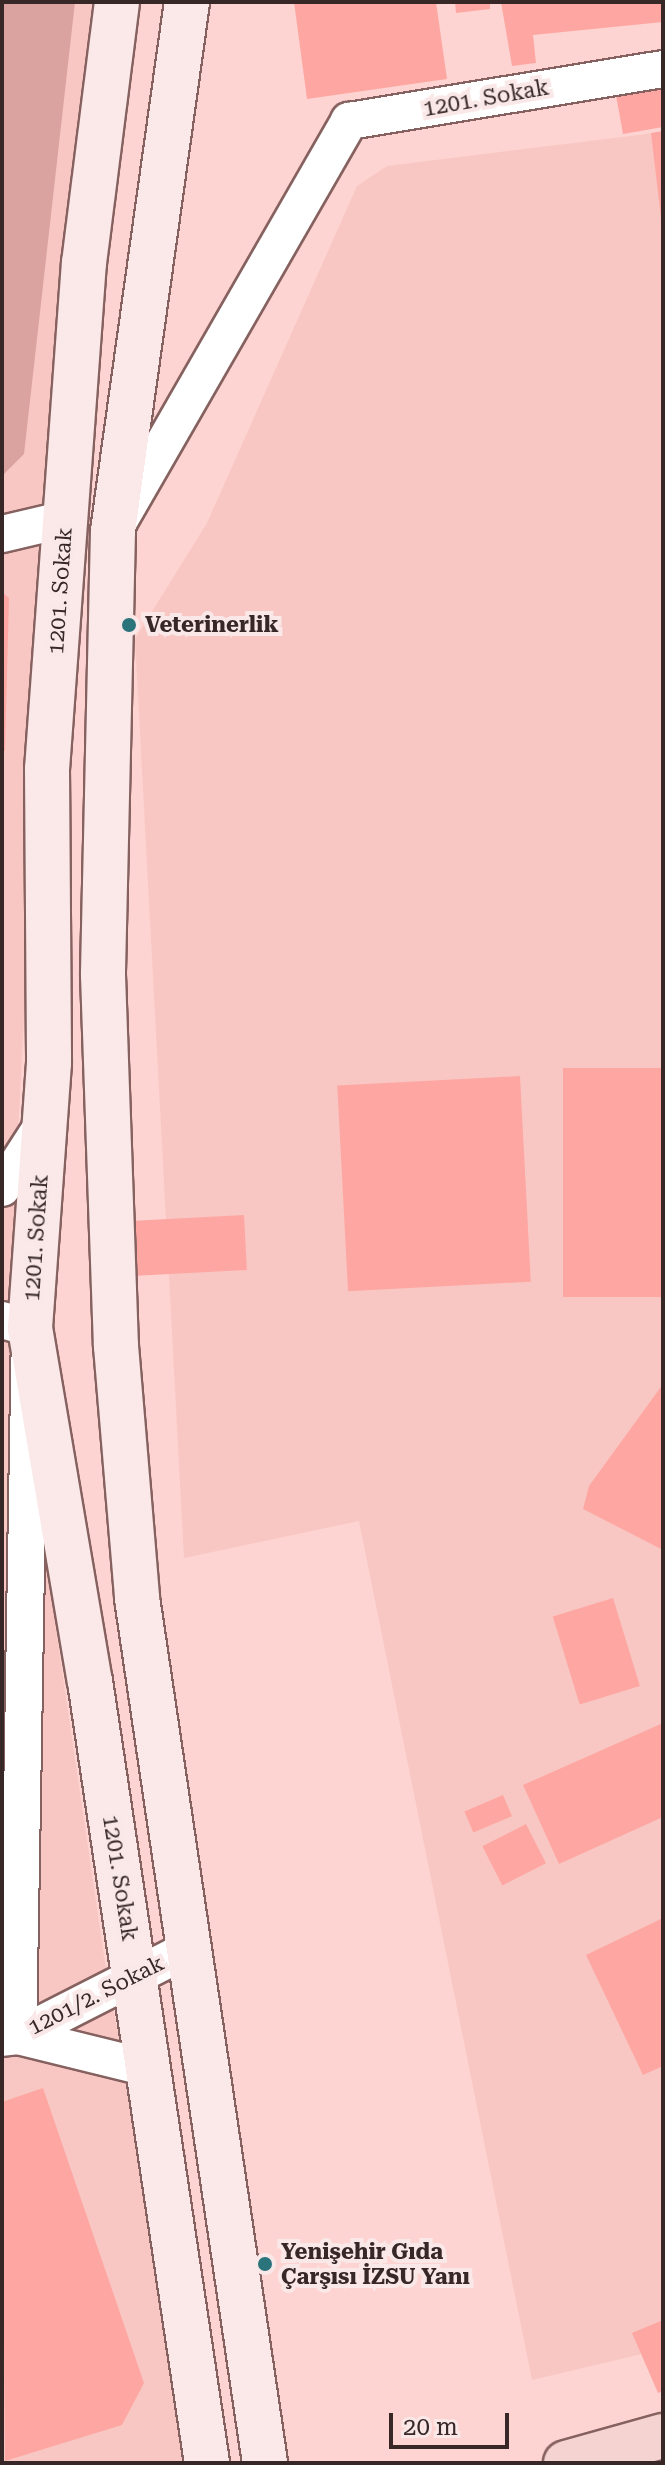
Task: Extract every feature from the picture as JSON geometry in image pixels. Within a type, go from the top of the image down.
[{"type":"main road","name":"1201. Sokak","points":[[117,2],[84,262],[47,769],[49,1063],[44,1123],[16,1324],[135,1973],[207,2463]]},
{"type":"main road","name":"1201. Sokak","points":[[187,2],[113,531],[103,975],[116,1346],[137,1598],[265,2463]]},
{"type":"main road","points":[[16,1324],[75,1443],[108,1589],[137,1598]]},
{"type":"main road","points":[[566,2463],[663,2436]]},
{"type":"street","name":"1201. Sokak","points":[[113,531],[349,121],[663,69]]},
{"type":"street","points":[[2,534],[66,519]]},
{"type":"street","points":[[2,1188],[44,1123]]},
{"type":"street","points":[[16,1324],[10,2037],[148,2068]]},
{"type":"street","name":"1201/2. Sokak","points":[[10,2037],[189,1949]]},
{"type":"shaded area","points":[[2,2],[116,2],[31,878],[9,1311],[108,1983],[203,2463],[2,2463]]},
{"type":"shaded area","points":[[2,2],[75,2],[24,454],[2,476]]},
{"type":"shaded area","points":[[663,132],[663,2349],[532,2380],[359,1521],[184,1558],[135,639],[207,523],[357,186],[387,166]]},
{"type":"building","points":[[294,2],[436,2],[447,79],[307,99]]},
{"type":"building","points":[[455,2],[490,2],[490,9],[456,13]]},
{"type":"building","points":[[501,2],[663,2],[663,22],[533,35],[536,63],[512,66]]},
{"type":"building","points":[[663,75],[663,127],[623,134],[614,84]]},
{"type":"building","points":[[663,131],[663,218],[661,218],[651,133]]},
{"type":"building","points":[[2,592],[9,598],[5,751],[2,751]]},
{"type":"building","points":[[563,1068],[663,1068],[663,1297],[563,1297]]},
{"type":"building","points":[[520,1076],[531,1282],[348,1291],[337,1086]]},
{"type":"building","points":[[244,1215],[247,1270],[133,1276],[130,1221]]},
{"type":"building","points":[[663,1384],[663,1550],[583,1509],[589,1486]]},
{"type":"building","points":[[613,1598],[640,1686],[580,1704],[553,1616]]},
{"type":"building","points":[[663,1723],[663,1817],[559,1864],[523,1785]]},
{"type":"building","points":[[503,1795],[512,1816],[473,1833],[464,1811]]},
{"type":"building","points":[[526,1824],[546,1863],[502,1885],[482,1846]]},
{"type":"building","points":[[663,1918],[663,2066],[643,2075],[586,1955]]},
{"type":"building","points":[[43,2088],[144,2383],[122,2425],[5,2461],[2,2102]]},
{"type":"building","points":[[663,2320],[663,2391],[658,2393],[632,2333]]},
{"type":"place","name":"Veterinerlik","points":[[129,625]]},
{"type":"place","name":"Yenişehir Gıda Çarşısı İZSU Yanı","points":[[265,2264]]}]
